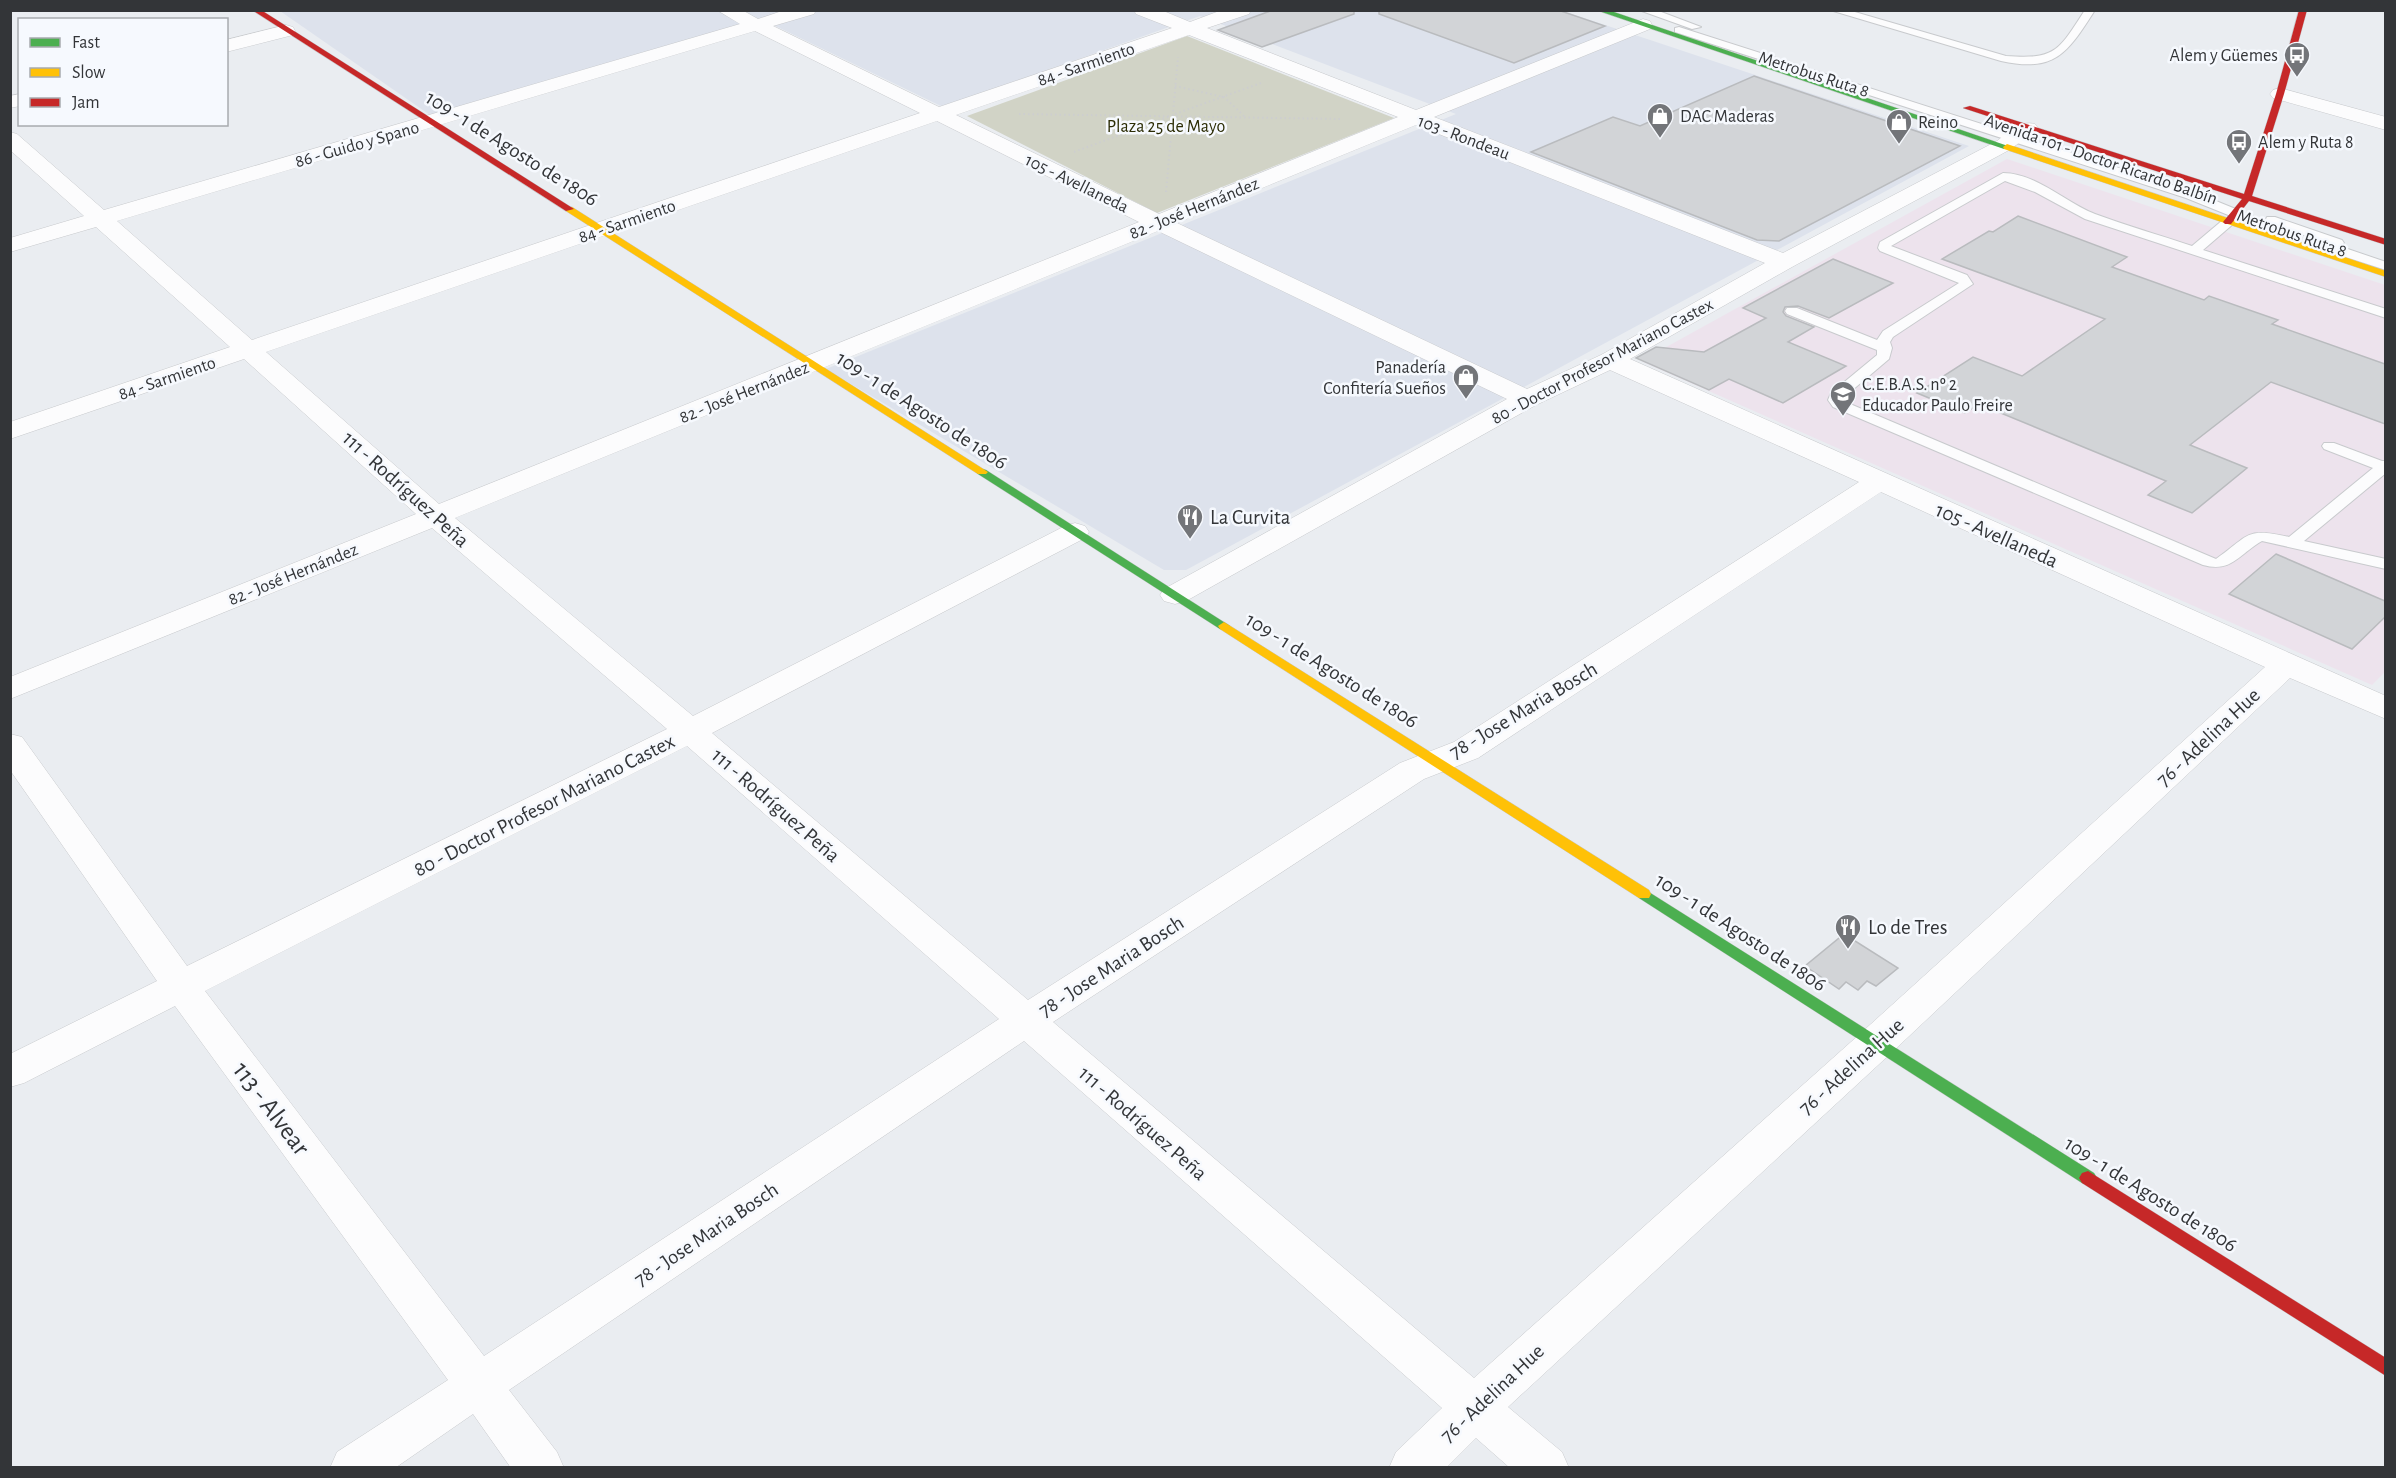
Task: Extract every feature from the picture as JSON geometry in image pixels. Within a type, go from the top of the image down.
[{"type":"street","name":"109 - 1 de Agosto de 1806","points":[[255,10],[1437,761],[1875,1044],[2385,1368]]},
{"type":"street","name":"105 - Avellaneda","points":[[726,10],[937,115],[1527,399]]},
{"type":"street","name":"86 - Guido y Spano","points":[[10,245],[807,10]]},
{"type":"street","name":"103 - Rondeau","points":[[1143,10],[1184,30],[1784,262]]},
{"type":"street","name":"84 - Sarmiento","points":[[10,431],[1242,10]]},
{"type":"street","name":"Avenida 101 - Doctor Ricardo Balbín","points":[[1599,10],[1644,18],[2018,136],[2237,212],[2385,274]]},
{"type":"street","points":[[2237,212],[2280,94],[2302,10]]},
{"type":"street","points":[[1681,12],[1704,21]]},
{"type":"street","name":"82 - José Hernández","points":[[10,689],[1417,119],[1644,18]]},
{"type":"street","points":[[228,46],[286,31]]},
{"type":"street","points":[[2280,94],[2385,124]]},
{"type":"street","name":"Avenida 101 - Doctor Ricardo Balbín","points":[[1951,103],[2018,136],[2237,212],[2385,242]]},
{"type":"street","name":"80 - Doctor Profesor Mariano Castex","points":[[1175,595],[1527,399],[1610,360],[1784,262],[2018,136]]},
{"type":"street","name":"111 - Rodríguez Peña","points":[[10,138],[435,516],[690,731],[1545,1467]]},
{"type":"street","name":"105 - Avellaneda","points":[[1610,360],[2385,708]]},
{"type":"street","name":"78 - Jose Maria Bosch","points":[[354,1467],[1025,1021],[1412,771],[1466,750],[1878,482]]},
{"type":"street","name":"80 - Doctor Profesor Mariano Castex","points":[[10,1072],[690,731],[1075,532]]},
{"type":"street","name":"76 - Adelina Hue","points":[[1413,1467],[1475,1407],[1875,1044],[2288,663]]},
{"type":"street","name":"113 - Alvear","points":[[10,745],[181,986],[540,1467]]},
{"type":"lane","name":"Metrobus Ruta 8","points":[[1618,10],[2018,136]]},
{"type":"lane","points":[[1836,10],[2006,59],[2023,61],[2038,61],[2061,53],[2090,10]]},
{"type":"lane","name":"Metrobus Ruta 8","points":[[1644,18],[2018,136]]},
{"type":"lane","points":[[2385,314],[2090,216],[2040,189],[2010,177],[2003,177],[1883,246],[1962,278],[1966,284],[1888,334],[1883,342],[1884,356],[1880,361],[1836,396],[1835,400],[1838,404],[2209,562],[2217,564],[2222,562],[2256,537],[2269,537],[2385,564]]},
{"type":"lane","name":"Metrobus Ruta 8","points":[[2237,212],[2385,258]]},
{"type":"lane","name":"Metrobus Ruta 8","points":[[2237,212],[2265,226],[2385,266]]},
{"type":"lane","points":[[2195,250],[2237,212]]},
{"type":"lane","points":[[1792,311],[1885,348]]},
{"type":"lane","points":[[2329,446],[2384,466]]},
{"type":"lane","points":[[2292,543],[2384,466]]},
{"type":"path","points":[[1161,221],[1171,116],[1184,30]]},
{"type":"path","points":[[1040,165],[1295,71]]},
{"type":"path","points":[[1176,86],[1224,97],[1244,116]]},
{"type":"path","points":[[1015,114],[1244,116],[1350,120]]},
{"type":"shaded area","points":[[280,11],[1563,11],[1969,146],[1186,570],[1164,570],[826,369],[1456,114],[1272,44],[1262,47],[1223,32],[1226,26],[1200,16],[943,107],[761,19],[430,115]]},
{"type":"shaded area","points":[[2007,159],[2385,285],[2385,672],[2372,685],[1641,361]]},
{"type":"green space","name":"Plaza 25 de Mayo","points":[[1187,36],[1394,118],[1157,213],[967,116]]},
{"type":"building","points":[[1273,10],[1354,10],[1354,14],[1262,47],[1218,30]]},
{"type":"building","points":[[1379,10],[1558,10],[1605,26],[1514,63],[1379,14]]},
{"type":"building","points":[[1754,76],[1960,146],[1779,241],[1757,240],[1531,152],[1613,117],[1640,126]]},
{"type":"building","points":[[2018,216],[2127,257],[2112,267],[2204,300],[2209,296],[2278,320],[2272,324],[2385,364],[2385,424],[2271,382],[2190,445],[2247,468],[2192,513],[2148,495],[2166,481],[1979,404],[1965,413],[1917,393],[1973,357],[2022,376],[2105,319],[1942,259]]},
{"type":"building","points":[[1833,259],[1893,283],[1829,318],[1798,306],[1785,307],[1783,312],[1786,316],[1814,327],[1788,342],[1846,366],[1783,403],[1729,379],[1709,390],[1636,358],[1656,347],[1704,352],[1766,318],[1743,308]]},
{"type":"building","points":[[2276,554],[2385,601],[2385,617],[2352,649],[2229,594]]},
{"type":"building","name":"Lo de Tres","points":[[1844,934],[1898,968],[1876,986],[1867,981],[1858,990],[1846,982],[1839,989],[1805,966]]},
{"type":"traffic: fast","points":[[1599,10],[2007,147]]},
{"type":"traffic: fast","points":[[982,472],[1224,626]]},
{"type":"traffic: fast","points":[[1644,894],[2088,1178]]},
{"type":"traffic: slow","points":[[2007,147],[2386,274]]},
{"type":"traffic: slow","points":[[569,209],[982,472]]},
{"type":"traffic: slow","points":[[1224,626],[1644,894]]},
{"type":"traffic: jam","points":[[255,10],[569,209]]},
{"type":"traffic: jam","points":[[2228,222],[2247,198],[2280,94],[2303,10]]},
{"type":"traffic: jam","points":[[1967,108],[2386,242]]},
{"type":"traffic: jam","points":[[2088,1178],[2386,1368]]},
{"type":"place","name":"Alem y Güemes","points":[[2297,78]]},
{"type":"place","name":"DAC Maderas","points":[[1660,139]]},
{"type":"place","name":"Reino","points":[[1899,145]]},
{"type":"place","name":"Alem y Ruta 8","points":[[2239,165]]},
{"type":"place","name":"Panadería Confitería Sueños","points":[[1466,400]]},
{"type":"place","name":"C.E.B.A.S. nº 2 Educador Paulo Freire","points":[[1843,417]]},
{"type":"place","name":"La Curvita","points":[[1190,540]]},
{"type":"place","name":"Lo de Tres","points":[[1848,950]]}]
